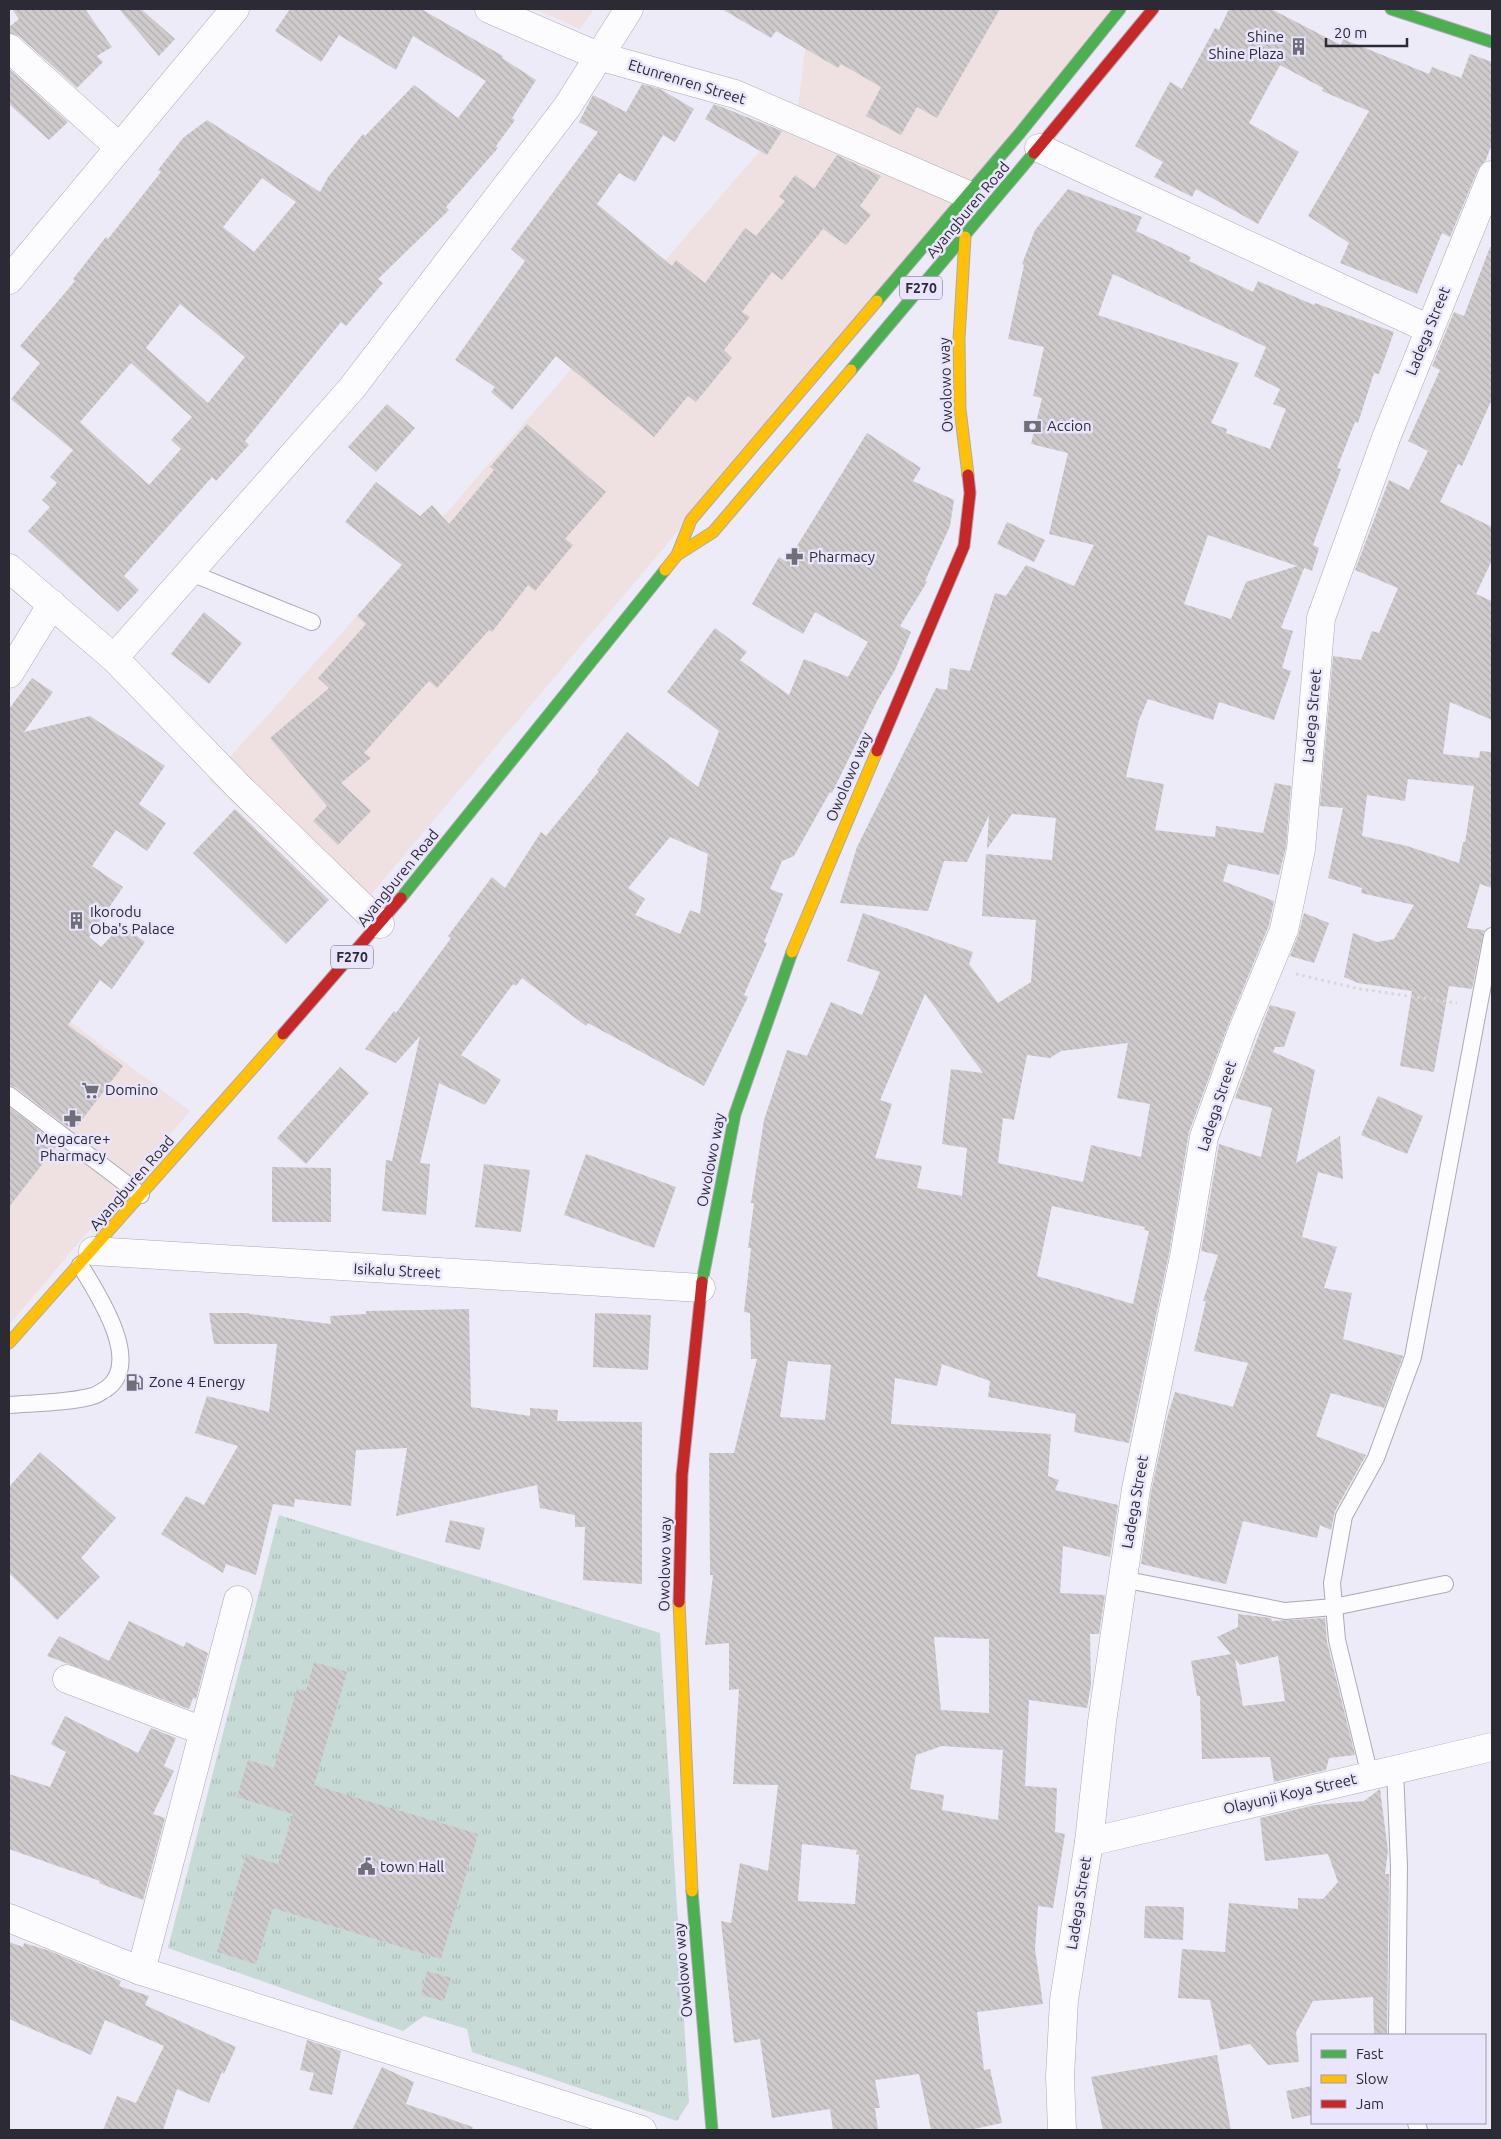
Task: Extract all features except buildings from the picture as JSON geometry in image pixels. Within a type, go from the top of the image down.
[{"type":"main road","name":"Ayangburen Road","points":[[9,1343],[87,1258],[380,924],[677,555],[691,520],[966,194],[1020,133],[1120,9]]},
{"type":"main road","name":"Ayangburen Road","points":[[677,555],[713,532],[965,237],[1153,9]]},
{"type":"main road","points":[[1391,9],[1492,42]]},
{"type":"main road","name":"Owolowo way","points":[[712,2130],[693,1919],[681,1683],[678,1578],[682,1475],[701,1288],[735,1114],[780,984],[964,546],[970,492],[960,410],[959,339],[965,237]]},
{"type":"street","points":[[9,280],[234,9]]},
{"type":"street","name":"Etunrenren Street","points":[[489,9],[598,56],[735,94],[966,194]]},
{"type":"street","points":[[114,658],[358,380],[567,107],[629,9]]},
{"type":"street","points":[[9,48],[119,147]]},
{"type":"street","points":[[1039,148],[1428,329]]},
{"type":"street","name":"Ladega Street","points":[[1062,2130],[1060,2076],[1064,2000],[1088,1842],[1102,1722],[1122,1579],[1136,1489],[1184,1257],[1204,1136],[1241,1034],[1284,930],[1301,849],[1321,618],[1386,438],[1428,329],[1492,175]]},
{"type":"street","points":[[9,568],[114,658],[240,788],[380,924]]},
{"type":"street","points":[[9,674],[52,604]]},
{"type":"street","name":"Isikalu Street","points":[[87,1258],[701,1288]]},
{"type":"street","points":[[141,1971],[238,1600]]},
{"type":"street","points":[[67,1679],[204,1731]]},
{"type":"street","name":"Olayunji Koya Street","points":[[1088,1842],[1492,1747]]},
{"type":"street","points":[[9,1918],[141,1971],[642,2130]]},
{"type":"lane","points":[[191,572],[312,622]]},
{"type":"lane","points":[[1398,2034],[1399,1866],[1383,1773],[1337,1640],[1332,1583],[1344,1516],[1376,1458],[1412,1357],[1492,936]]},
{"type":"lane","points":[[9,1095],[141,1195]]},
{"type":"lane","points":[[9,1405],[94,1396],[114,1383],[121,1366],[120,1347],[87,1258]]},
{"type":"lane","points":[[1122,1579],[1284,1612],[1334,1607],[1444,1584]]},
{"type":"path","points":[[1269,968],[1360,989],[1479,1006]]},
{"type":"shaded area","points":[[535,9],[594,9],[580,29]]},
{"type":"shaded area","points":[[810,9],[1114,9],[1070,67],[352,917],[209,780],[357,616],[798,107]]},
{"type":"shaded area","points":[[32,993],[190,1111],[9,1325],[9,1021]]},
{"type":"green space","points":[[279,1515],[660,1633],[689,2102],[677,2121],[472,2052],[467,2029],[424,2016],[403,2031],[168,1948]]},
{"type":"traffic: fast","points":[[877,301],[1020,133],[1120,9]]},
{"type":"traffic: fast","points":[[1391,9],[1492,42]]},
{"type":"traffic: fast","points":[[851,370],[1034,153]]},
{"type":"traffic: fast","points":[[401,898],[665,570]]},
{"type":"traffic: fast","points":[[702,1282],[735,1114],[792,952]]},
{"type":"traffic: fast","points":[[692,1891],[712,2130]]},
{"type":"traffic: slow","points":[[965,237],[959,339],[960,409],[968,475]]},
{"type":"traffic: slow","points":[[665,570],[677,555],[691,520],[877,301]]},
{"type":"traffic: slow","points":[[677,555],[713,532],[851,370]]},
{"type":"traffic: slow","points":[[792,952],[877,751]]},
{"type":"traffic: slow","points":[[9,1343],[283,1034]]},
{"type":"traffic: slow","points":[[679,1602],[692,1891]]},
{"type":"traffic: jam","points":[[1034,153],[1153,9]]},
{"type":"traffic: jam","points":[[877,751],[964,546],[970,493],[968,475]]},
{"type":"traffic: jam","points":[[283,1034],[401,898]]},
{"type":"traffic: jam","points":[[679,1602],[682,1475],[702,1282]]},
{"type":"place","name":"Shine Shine Plaza","points":[[1298,46]]},
{"type":"place","name":"Accion","points":[[1033,426]]},
{"type":"place","name":"Pharmacy","points":[[795,557]]},
{"type":"place","name":"Ikorodu Oba's Palace","points":[[76,921]]},
{"type":"place","name":"Domino","points":[[91,1090]]},
{"type":"place","name":"Megacare+ Pharmacy","points":[[73,1118]]},
{"type":"place","name":"Zone 4 Energy","points":[[135,1382]]},
{"type":"place","name":"town Hall","points":[[366,1867]]}]
